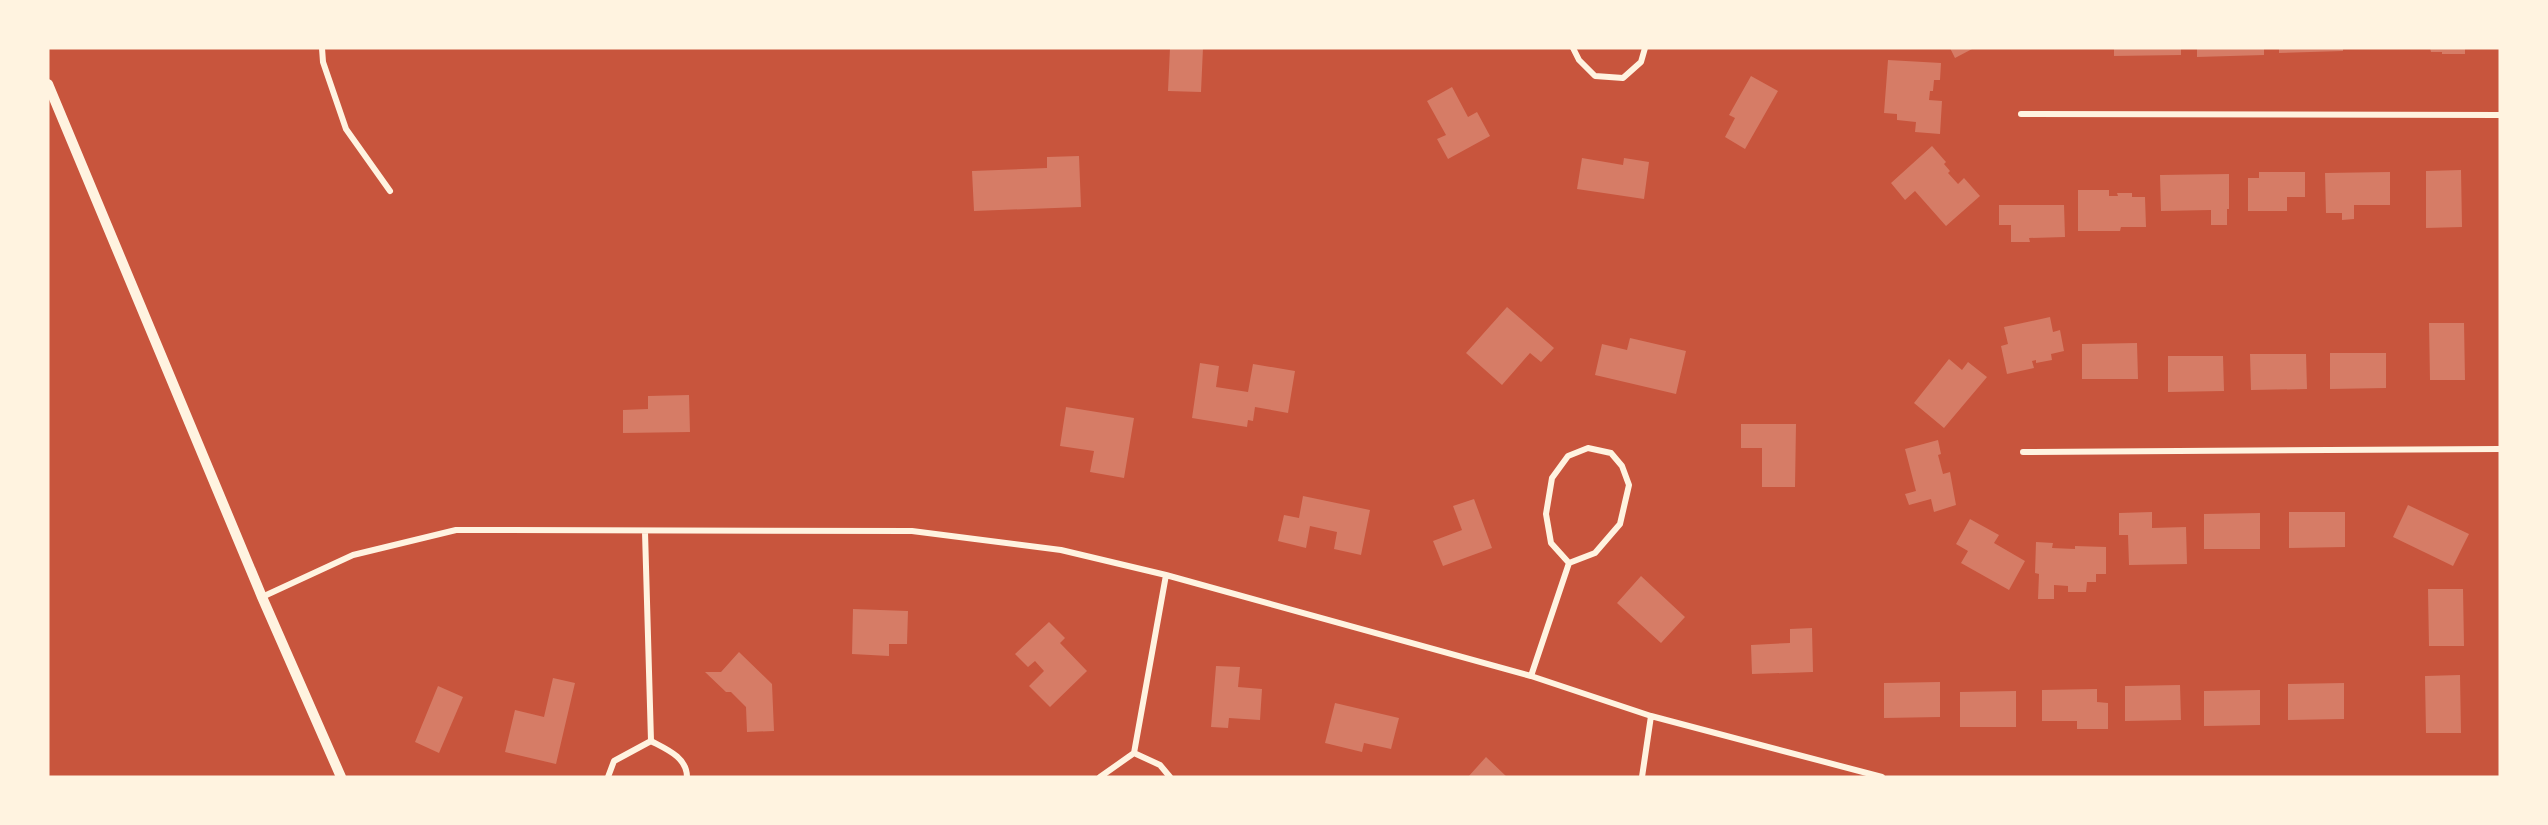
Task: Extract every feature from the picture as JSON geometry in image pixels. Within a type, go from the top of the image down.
[{"type":"street","points":[[322,48],[323,62],[346,129],[390,191]]},
{"type":"street","points":[[1573,48],[1579,60],[1595,76],[1623,78],[1641,62],[1645,48]]},
{"type":"street","points":[[48,84],[262,597],[340,777]]},
{"type":"street","points":[[2020,114],[2500,115]]},
{"type":"street","points":[[1588,448],[1611,453],[1622,466],[1629,485],[1620,524],[1595,553],[1569,563],[1551,543],[1546,514],[1552,478],[1568,456],[1588,448]]},
{"type":"street","points":[[2023,452],[2500,449]]},
{"type":"street","points":[[262,597],[353,555],[456,530],[912,531],[1061,549],[1166,575],[1531,676],[1651,716],[1882,777]]},
{"type":"street","points":[[645,532],[651,741]]},
{"type":"street","points":[[1531,676],[1569,563]]},
{"type":"street","points":[[1100,777],[1134,753],[1166,575]]},
{"type":"street","points":[[1642,777],[1651,716]]},
{"type":"street","points":[[608,777],[614,760],[651,741]]},
{"type":"street","points":[[651,741],[673,752],[687,768],[687,777]]},
{"type":"street","points":[[1134,753],[1160,765],[1170,777]]},
{"type":"building","points":[[1170,48],[1203,48],[1201,92],[1168,91]]},
{"type":"building","points":[[1950,48],[1974,48],[1955,58]]},
{"type":"building","points":[[2114,48],[2181,48],[2181,55],[2114,56]]},
{"type":"building","points":[[2197,48],[2264,48],[2264,55],[2197,57]]},
{"type":"building","points":[[2279,48],[2343,48],[2343,51],[2279,53]]},
{"type":"building","points":[[2430,48],[2465,48],[2465,54],[2442,54],[2442,52],[2431,52]]},
{"type":"building","points":[[1888,60],[1941,63],[1940,80],[1934,80],[1929,100],[1942,101],[1940,134],[1915,132],[1916,122],[1897,120],[1897,114],[1884,113]]},
{"type":"building","points":[[1751,76],[1778,91],[1745,149],[1725,137],[1735,118],[1729,115]]},
{"type":"building","points":[[1452,87],[1468,117],[1477,112],[1490,136],[1448,159],[1437,139],[1446,135],[1427,101]]},
{"type":"building","points":[[1932,146],[1946,162],[1944,164],[1950,171],[1948,173],[1958,184],[1964,178],[1980,196],[1946,226],[1915,191],[1905,200],[1891,183]]},
{"type":"building","points":[[1079,156],[1081,207],[974,211],[972,171],[1047,168],[1047,157]]},
{"type":"building","points":[[1582,158],[1623,165],[1624,158],[1649,162],[1644,199],[1577,189]]},
{"type":"building","points":[[2461,170],[2462,227],[2426,228],[2426,171]]},
{"type":"building","points":[[2259,172],[2305,172],[2305,197],[2287,197],[2287,211],[2248,211],[2248,178],[2259,178]]},
{"type":"building","points":[[2390,172],[2390,205],[2354,205],[2354,219],[2342,220],[2342,213],[2326,213],[2325,173]]},
{"type":"building","points":[[2229,174],[2227,225],[2211,225],[2211,210],[2161,211],[2160,175]]},
{"type":"building","points":[[2078,190],[2109,190],[2109,196],[2118,196],[2117,193],[2132,193],[2132,197],[2145,197],[2146,227],[2121,227],[2120,231],[2078,231]]},
{"type":"building","points":[[1999,205],[2064,205],[2065,237],[2029,238],[2030,242],[2011,242],[2011,225],[1999,225]]},
{"type":"building","points":[[1507,307],[1554,348],[1541,362],[1530,353],[1502,385],[1466,353]]},
{"type":"building","points":[[2050,317],[2053,332],[2060,330],[2064,351],[2051,354],[2052,360],[2036,363],[2036,360],[2032,361],[2034,368],[2007,374],[2001,346],[2008,344],[2004,327]]},
{"type":"building","points":[[2429,323],[2464,323],[2465,380],[2430,380]]},
{"type":"building","points":[[1630,338],[1686,351],[1676,394],[1595,375],[1602,344],[1627,350]]},
{"type":"building","points":[[2137,343],[2138,379],[2082,379],[2082,344]]},
{"type":"building","points":[[2330,353],[2386,353],[2386,388],[2330,389]]},
{"type":"building","points":[[2250,354],[2306,354],[2307,389],[2251,390]]},
{"type":"building","points":[[2168,356],[2223,356],[2224,391],[2168,392]]},
{"type":"building","points":[[1949,359],[1962,370],[1968,362],[1987,377],[1944,428],[1914,403]]},
{"type":"building","points":[[1200,363],[1219,366],[1216,387],[1248,392],[1253,364],[1295,371],[1288,413],[1255,407],[1253,421],[1248,420],[1247,427],[1192,418]]},
{"type":"building","points":[[689,395],[690,432],[623,433],[623,410],[648,409],[648,396]]},
{"type":"building","points":[[1066,407],[1134,418],[1124,478],[1090,472],[1094,451],[1060,446]]},
{"type":"building","points":[[1741,424],[1796,424],[1795,487],[1762,487],[1762,448],[1741,448]]},
{"type":"building","points":[[1938,440],[1941,454],[1938,455],[1943,474],[1950,472],[1956,505],[1934,512],[1931,499],[1909,505],[1905,494],[1916,491],[1905,449]]},
{"type":"building","points":[[1303,496],[1370,510],[1361,555],[1334,549],[1337,532],[1310,526],[1306,548],[1278,541],[1284,515],[1299,518]]},
{"type":"building","points":[[1474,499],[1492,548],[1443,566],[1433,541],[1462,530],[1453,506]]},
{"type":"building","points":[[2408,505],[2469,534],[2453,566],[2393,537]]},
{"type":"building","points":[[2152,512],[2152,528],[2186,527],[2187,564],[2129,565],[2128,535],[2119,535],[2119,513]]},
{"type":"building","points":[[2289,512],[2345,512],[2345,547],[2289,548]]},
{"type":"building","points":[[2260,513],[2260,549],[2204,549],[2204,514]]},
{"type":"building","points":[[1970,519],[1999,535],[1994,543],[2025,561],[2009,590],[1961,563],[1968,551],[1956,544]]},
{"type":"building","points":[[2036,542],[2053,543],[2052,548],[2106,547],[2106,574],[2096,574],[2096,582],[2087,582],[2086,592],[2068,592],[2068,586],[2054,585],[2054,599],[2038,599],[2039,574],[2035,573]]},
{"type":"building","points":[[1641,576],[1685,617],[1661,643],[1617,603]]},
{"type":"building","points":[[2428,589],[2463,589],[2464,646],[2429,646]]},
{"type":"building","points":[[853,609],[908,611],[907,644],[889,644],[889,656],[852,654]]},
{"type":"building","points":[[1049,622],[1065,638],[1060,643],[1087,671],[1050,707],[1029,686],[1044,671],[1035,661],[1028,667],[1015,654]]},
{"type":"building","points":[[1812,628],[1813,672],[1752,674],[1751,645],[1790,643],[1790,629]]},
{"type":"building","points":[[739,652],[772,684],[774,731],[747,732],[746,707],[705,672],[721,672]]},
{"type":"building","points":[[1216,666],[1240,667],[1238,687],[1262,689],[1260,720],[1229,718],[1228,728],[1211,727]]},
{"type":"building","points":[[2460,675],[2461,733],[2426,733],[2425,676]]},
{"type":"building","points":[[553,678],[575,683],[556,764],[505,752],[515,710],[544,717]]},
{"type":"building","points":[[1940,682],[1940,717],[1884,718],[1884,683]]},
{"type":"building","points":[[2344,683],[2344,719],[2288,720],[2288,684]]},
{"type":"building","points":[[2180,685],[2181,720],[2125,721],[2125,686]]},
{"type":"building","points":[[438,686],[463,697],[439,753],[415,742]]},
{"type":"building","points":[[2097,689],[2097,702],[2108,703],[2108,729],[2077,729],[2077,721],[2042,721],[2042,690]]},
{"type":"building","points":[[2260,690],[2260,725],[2204,726],[2204,691]]},
{"type":"building","points":[[2016,691],[2016,727],[1960,727],[1960,692]]},
{"type":"building","points":[[1335,703],[1399,718],[1391,749],[1364,743],[1362,752],[1325,743]]},
{"type":"building","points":[[1486,757],[1507,777],[1468,777]]}]
